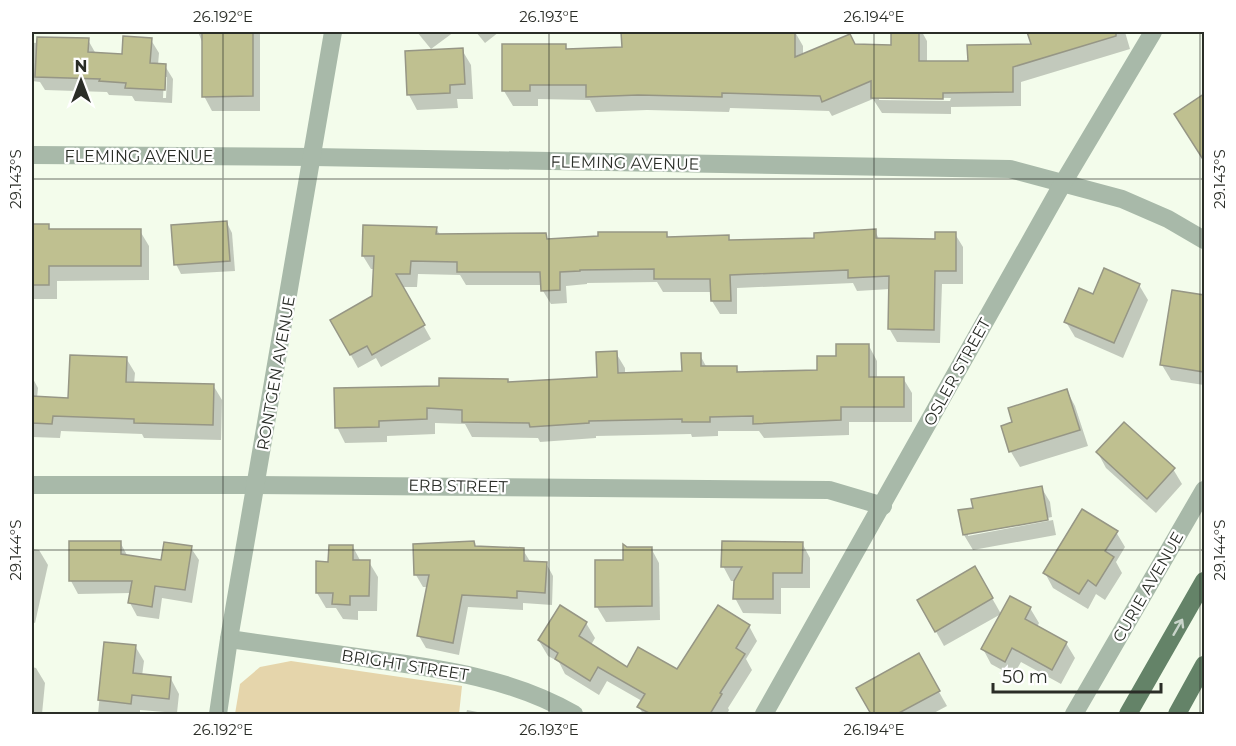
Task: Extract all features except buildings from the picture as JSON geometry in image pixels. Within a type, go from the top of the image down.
[{"type":"main road","points":[[1128,714],[1204,581]]},
{"type":"main road","points":[[1177,714],[1204,665]]},
{"type":"street","name":"RONTGEN AVENUE","points":[[218,714],[333,32]]},
{"type":"street","name":"OSLER STREET","points":[[764,714],[1063,183],[1153,32]]},
{"type":"street","name":"FLEMING AVENUE","points":[[32,155],[313,157],[1010,169],[1122,199],[1168,219],[1204,240]]},
{"type":"street","name":"ERB STREET","points":[[32,485],[829,490],[883,506]]},
{"type":"street","name":"CURIE AVENUE","points":[[1074,714],[1204,490]]},
{"type":"street","name":"BRIGHT STREET","points":[[229,639],[438,668],[495,680],[574,714]]},
{"type":"shaded area","points":[[291,661],[462,686],[459,714],[235,714],[240,684],[260,667]]}]
